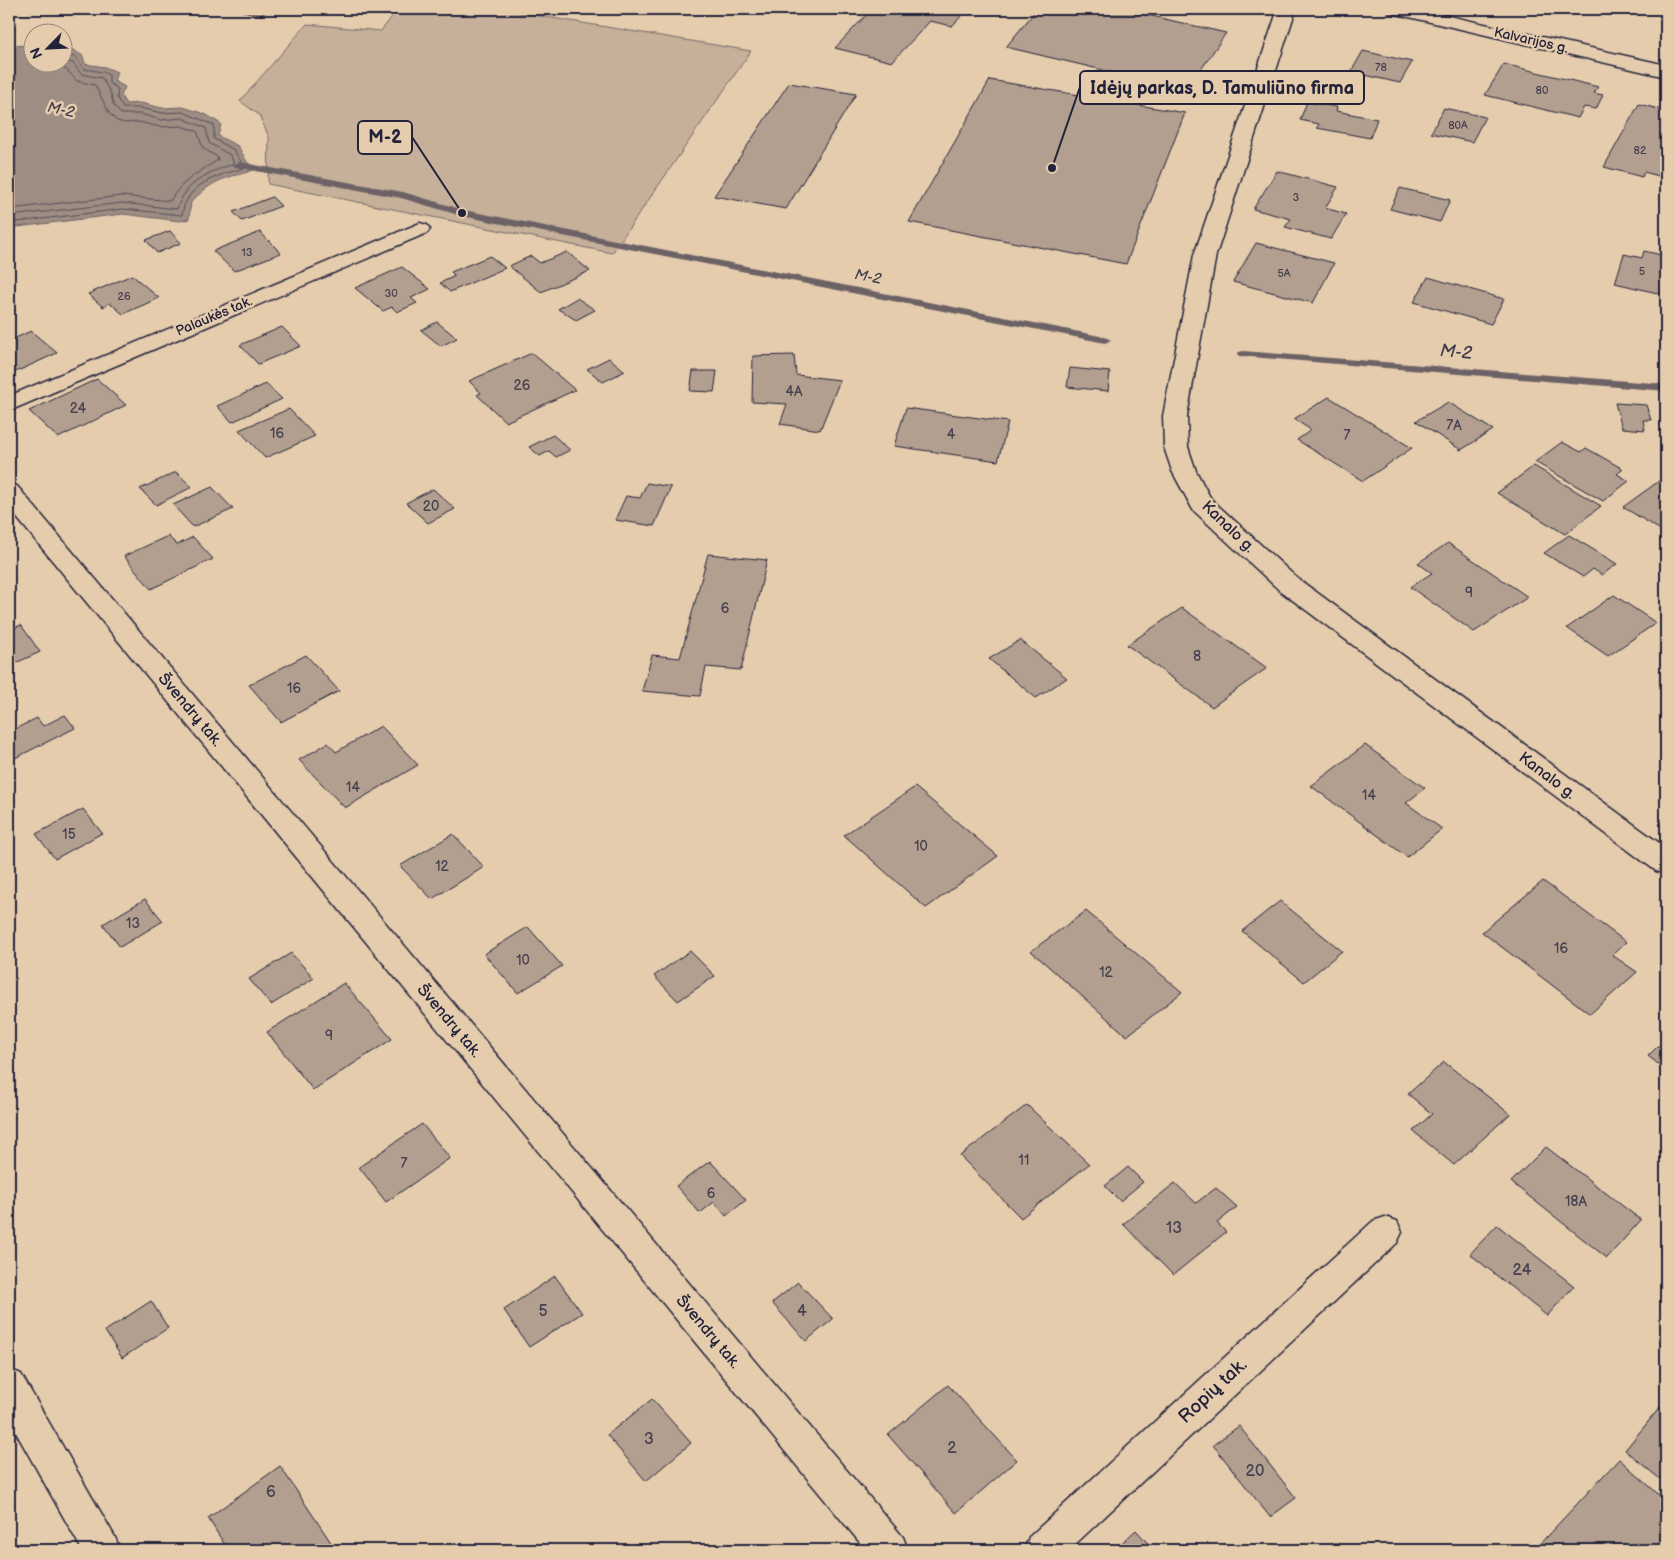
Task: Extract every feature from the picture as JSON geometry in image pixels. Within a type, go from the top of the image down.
[{"type":"street","name":"Kanalo g.","points":[[1287,9],[1205,255],[1175,416],[1176,447],[1184,471],[1202,504],[1288,584],[1666,862]]},
{"type":"street","name":"Kalvarijos g.","points":[[1396,9],[1666,71]]},
{"type":"street","name":"Palaukės tak.","points":[[9,404],[420,229]]},
{"type":"street","name":"Švendrų tak.","points":[[9,492],[890,1550]]},
{"type":"street","name":"Ropių tak.","points":[[1042,1550],[1385,1232]]},
{"type":"street","points":[[9,1386],[102,1550]]},
{"type":"shaded area","points":[[398,9],[498,9],[751,51],[612,253],[268,184],[269,137],[259,115],[240,101],[307,24],[381,31]]},
{"type":"water","points":[[9,45],[22,46],[22,72],[72,72],[73,50],[83,56],[85,64],[105,67],[117,72],[114,81],[125,87],[121,96],[126,104],[141,103],[162,108],[183,107],[205,114],[221,124],[218,136],[238,146],[247,162],[256,169],[225,178],[205,190],[191,202],[189,219],[180,221],[123,214],[9,228]]},
{"type":"building","points":[[233,9],[269,9],[262,15]]},
{"type":"building","points":[[872,9],[968,9],[952,26],[930,21],[892,62],[835,48]]},
{"type":"building","points":[[1037,9],[1121,9],[1226,33],[1187,90],[1006,47]]},
{"type":"building","points":[[1363,51],[1412,62],[1400,83],[1351,72]]},
{"type":"building","points":[[1504,64],[1598,87],[1594,93],[1603,95],[1596,109],[1584,107],[1578,118],[1485,95]]},
{"type":"building","points":[[990,80],[1185,113],[1126,264],[909,222]]},
{"type":"building","points":[[789,83],[856,94],[786,209],[714,196]]},
{"type":"building","points":[[1307,102],[1337,107],[1336,111],[1377,119],[1370,138],[1317,128],[1319,124],[1300,120]]},
{"type":"building","points":[[1639,104],[1666,111],[1666,178],[1644,172],[1642,177],[1604,167]]},
{"type":"building","points":[[1444,108],[1485,117],[1472,142],[1431,133]]},
{"type":"building","points":[[1277,171],[1338,187],[1325,208],[1346,214],[1331,239],[1285,227],[1291,219],[1253,209]]},
{"type":"building","points":[[1400,188],[1450,200],[1440,222],[1390,209]]},
{"type":"building","points":[[272,197],[281,206],[242,221],[233,212]]},
{"type":"building","points":[[170,231],[181,243],[157,253],[146,240]]},
{"type":"building","points":[[260,232],[281,253],[234,271],[213,251]]},
{"type":"building","points":[[1256,243],[1334,263],[1313,303],[1233,282]]},
{"type":"building","points":[[1644,251],[1666,256],[1666,295],[1615,283],[1624,254],[1642,258]]},
{"type":"building","points":[[567,252],[590,271],[541,292],[509,266],[531,256],[540,263]]},
{"type":"building","points":[[490,256],[505,268],[450,292],[440,283],[455,276],[451,272]]},
{"type":"building","points":[[402,267],[430,289],[411,298],[417,303],[397,312],[392,307],[383,311],[355,288]]},
{"type":"building","points":[[132,275],[159,298],[123,314],[110,303],[103,307],[88,294]]},
{"type":"building","points":[[1428,277],[1504,299],[1491,324],[1414,302]]},
{"type":"building","points":[[577,298],[595,310],[576,320],[558,309]]},
{"type":"building","points":[[437,322],[457,338],[441,346],[421,330]]},
{"type":"building","points":[[282,327],[301,346],[258,364],[240,345]]},
{"type":"building","points":[[31,331],[57,353],[9,375],[9,341]]},
{"type":"building","points":[[532,353],[575,390],[506,422],[477,395],[481,393],[469,381]]},
{"type":"building","points":[[794,355],[796,375],[840,380],[820,430],[780,424],[787,404],[752,402],[753,356]]},
{"type":"building","points":[[609,358],[625,371],[603,382],[587,369]]},
{"type":"building","points":[[1070,368],[1110,372],[1108,391],[1067,387]]},
{"type":"building","points":[[693,371],[717,371],[714,392],[690,391]]},
{"type":"building","points":[[97,379],[126,405],[58,438],[29,411]]},
{"type":"building","points":[[266,384],[282,399],[232,422],[217,406]]},
{"type":"building","points":[[1329,397],[1412,448],[1363,481],[1297,440],[1311,430],[1294,419]]},
{"type":"building","points":[[1448,402],[1493,430],[1461,450],[1416,421]]},
{"type":"building","points":[[1615,403],[1646,405],[1651,420],[1643,420],[1645,430],[1622,428]]},
{"type":"building","points":[[906,408],[1008,422],[998,461],[894,446]]},
{"type":"building","points":[[289,409],[315,436],[265,458],[239,430]]},
{"type":"building","points":[[553,435],[570,450],[556,457],[549,451],[540,456],[529,447]]},
{"type":"building","points":[[1562,442],[1581,452],[1586,448],[1623,469],[1617,474],[1629,481],[1603,501],[1535,462]]},
{"type":"building","points":[[1534,466],[1601,506],[1565,534],[1497,493]]},
{"type":"building","points":[[176,472],[192,487],[156,505],[140,489]]},
{"type":"building","points":[[1666,476],[1666,523],[1659,529],[1623,507]]},
{"type":"building","points":[[647,483],[671,487],[654,526],[615,520],[626,496],[640,498]]},
{"type":"building","points":[[212,487],[233,509],[193,527],[173,505]]},
{"type":"building","points":[[433,489],[455,509],[428,523],[406,503]]},
{"type":"building","points":[[1569,535],[1617,564],[1602,575],[1593,569],[1583,577],[1544,553]]},
{"type":"building","points":[[168,536],[177,545],[193,537],[213,559],[151,589],[124,556]]},
{"type":"building","points":[[1448,543],[1528,597],[1474,632],[1410,587],[1432,573],[1418,563]]},
{"type":"building","points":[[708,554],[767,560],[741,670],[706,667],[700,696],[642,691],[652,655],[680,658]]},
{"type":"building","points":[[1614,595],[1656,623],[1608,656],[1567,628]]},
{"type":"building","points":[[1182,608],[1267,668],[1212,707],[1127,645]]},
{"type":"building","points":[[21,625],[40,652],[9,666],[9,630]]},
{"type":"building","points":[[1020,640],[1067,678],[1036,698],[989,659]]},
{"type":"building","points":[[306,655],[339,691],[281,722],[249,685]]},
{"type":"building","points":[[65,715],[75,728],[9,761],[9,732],[37,718],[43,726]]},
{"type":"building","points":[[381,726],[418,765],[345,808],[299,760],[328,743],[336,752]]},
{"type":"building","points":[[1365,745],[1425,788],[1406,803],[1442,829],[1407,857],[1311,786]]},
{"type":"building","points":[[915,787],[998,856],[926,908],[844,835]]},
{"type":"building","points":[[83,809],[102,833],[55,859],[36,834]]},
{"type":"building","points":[[453,834],[484,867],[432,899],[400,866]]},
{"type":"building","points":[[1543,881],[1626,942],[1612,955],[1637,972],[1590,1014],[1482,932]]},
{"type":"building","points":[[145,899],[163,921],[120,947],[103,924]]},
{"type":"building","points":[[1280,901],[1342,951],[1304,982],[1242,931]]},
{"type":"building","points":[[1086,911],[1182,992],[1127,1036],[1031,951]]},
{"type":"building","points":[[528,927],[562,966],[518,993],[484,954]]},
{"type":"building","points":[[690,951],[715,976],[678,1001],[654,976]]},
{"type":"building","points":[[291,953],[314,978],[271,1005],[249,979]]},
{"type":"building","points":[[344,983],[392,1039],[313,1090],[267,1032]]},
{"type":"building","points":[[1666,1038],[1666,1070],[1648,1056]]},
{"type":"building","points":[[1444,1062],[1510,1114],[1454,1165],[1413,1131],[1432,1114],[1408,1094]]},
{"type":"building","points":[[1027,1105],[1089,1164],[1021,1218],[960,1156]]},
{"type":"building","points":[[422,1124],[450,1158],[386,1202],[359,1167]]},
{"type":"building","points":[[1546,1147],[1641,1220],[1607,1258],[1511,1182]]},
{"type":"building","points":[[710,1161],[746,1200],[726,1216],[714,1202],[700,1213],[676,1186]]},
{"type":"building","points":[[1128,1167],[1143,1182],[1120,1201],[1105,1186]]},
{"type":"building","points":[[1175,1183],[1196,1203],[1216,1188],[1237,1207],[1217,1223],[1226,1232],[1173,1275],[1123,1224]]},
{"type":"building","points":[[1497,1225],[1574,1286],[1547,1316],[1470,1254]]},
{"type":"building","points":[[555,1276],[582,1313],[529,1347],[504,1310]]},
{"type":"building","points":[[798,1282],[833,1319],[806,1341],[772,1303]]},
{"type":"building","points":[[151,1301],[168,1328],[122,1358],[105,1331]]},
{"type":"building","points":[[948,1385],[1017,1460],[956,1513],[888,1435]]},
{"type":"building","points":[[652,1399],[691,1443],[646,1481],[607,1435]]},
{"type":"building","points":[[1666,1400],[1666,1484],[1625,1450]]},
{"type":"building","points":[[1239,1426],[1296,1498],[1270,1517],[1213,1445]]},
{"type":"building","points":[[1619,1459],[1666,1501],[1666,1541],[1658,1550],[1534,1550]]},
{"type":"building","points":[[280,1466],[336,1550],[228,1550],[208,1518]]},
{"type":"building","points":[[1136,1530],[1154,1550],[1114,1550]]},
{"type":"waterway","name":"M-2","points":[[239,165],[403,195],[462,213],[1105,340]]},
{"type":"waterway","name":"M-2","points":[[1243,354],[1666,388]]},
{"type":"place","name":"Idėjų parkas, D. Tamuliūno firma","points":[[1052,168]]},
{"type":"place","name":"M-2","points":[[462,213]]}]
